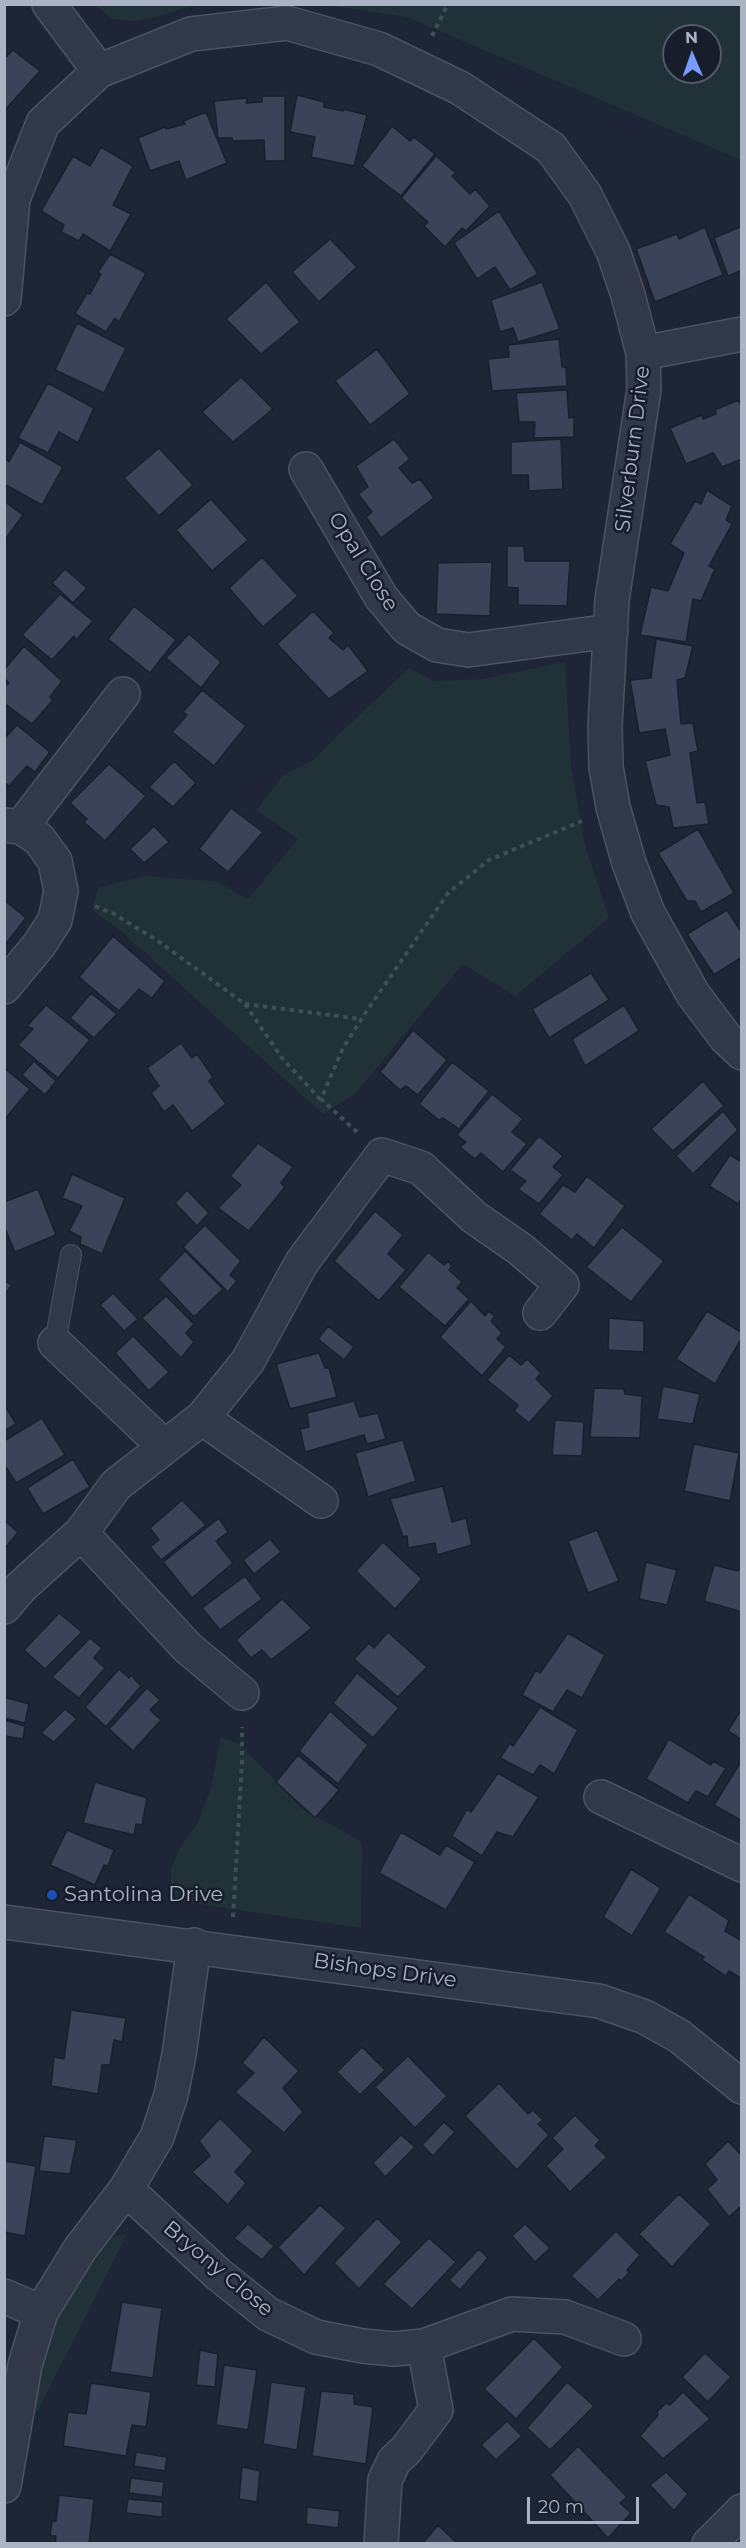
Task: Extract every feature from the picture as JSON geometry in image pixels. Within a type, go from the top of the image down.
[{"type":"street","points":[[49,4],[99,71]]},
{"type":"street","name":"Silverburn Drive","points":[[4,299],[6,254],[13,199],[43,123],[99,71],[191,34],[287,23],[379,48],[460,88],[551,148],[585,195],[613,251],[628,295],[643,353],[644,389],[612,600],[605,726],[606,767],[613,807],[629,863],[648,913],[693,994],[726,1038],[741,1053]]},
{"type":"street","points":[[643,353],[741,334]]},
{"type":"street","name":"Opal Close","points":[[306,469],[381,597],[407,628],[437,645],[468,650],[611,632]]},
{"type":"street","points":[[4,987],[39,945],[55,920],[60,895],[55,861],[39,839],[13,826],[123,694]]},
{"type":"street","points":[[4,1607],[22,1586],[81,1533],[116,1485],[202,1418],[248,1360],[302,1262],[382,1155],[421,1168],[474,1217],[520,1249],[562,1285],[540,1313]]},
{"type":"street","points":[[55,1343],[165,1447]]},
{"type":"street","points":[[202,1418],[321,1501]]},
{"type":"street","points":[[81,1533],[188,1647],[242,1693]]},
{"type":"street","points":[[601,1797],[741,1865]]},
{"type":"street","name":"Bishops Drive","points":[[4,1922],[194,1945],[599,2001],[645,2017],[679,2036],[741,2087]]},
{"type":"street","points":[[4,2486],[25,2365],[41,2312],[80,2249],[126,2189],[157,2137],[171,2095],[179,2055],[194,1945]]},
{"type":"street","name":"Bryony Close","points":[[126,2189],[218,2274],[268,2314],[316,2337],[394,2349],[424,2346],[512,2314],[565,2317],[624,2339]]},
{"type":"street","points":[[4,2296],[41,2312]]},
{"type":"street","points":[[381,2544],[385,2480],[394,2461],[406,2450],[435,2410],[424,2346]]},
{"type":"street","points":[[709,2544],[739,2517]]},
{"type":"lane","points":[[55,1343],[71,1255]]},
{"type":"path","points":[[321,1099],[343,1048],[448,893],[466,876],[489,860],[613,807]]},
{"type":"path","points":[[60,895],[84,901],[114,914],[154,939],[245,1004],[282,1058],[321,1099],[382,1155]]},
{"type":"path","points":[[245,1004],[361,1019]]},
{"type":"path","points":[[231,1951],[242,1762],[242,1693]]},
{"type":"shaded area","points":[[95,5],[194,5],[135,21],[113,19]]},
{"type":"shaded area","points":[[326,5],[741,5],[741,160],[407,17]]},
{"type":"shaded area","points":[[565,662],[571,766],[585,845],[609,918],[515,996],[463,964],[355,1094],[323,1114],[120,930],[92,910],[98,888],[144,876],[215,881],[248,899],[298,839],[257,810],[282,776],[310,762],[409,668],[434,681],[483,679]]},
{"type":"shaded area","points":[[221,1737],[240,1744],[301,1808],[362,1842],[361,1928],[171,1900],[171,1869],[179,1849],[197,1824],[211,1788]]},
{"type":"shaded area","points":[[127,2234],[38,2411],[31,2413],[52,2324],[83,2273],[113,2237]]},
{"type":"building","points":[[13,50],[40,71],[4,111],[4,59]]},
{"type":"building","points":[[297,95],[324,102],[324,107],[367,115],[354,166],[311,157],[315,137],[290,132]]},
{"type":"building","points":[[262,96],[285,96],[285,161],[265,161],[264,140],[233,141],[232,138],[218,138],[214,101],[247,98],[246,103],[262,102]]},
{"type":"building","points":[[206,112],[227,163],[186,180],[179,161],[150,171],[138,138],[165,127],[166,129],[185,124],[183,121]]},
{"type":"building","points":[[392,126],[410,141],[414,137],[435,154],[401,196],[362,166]]},
{"type":"building","points":[[101,147],[133,166],[113,205],[131,214],[110,251],[83,234],[79,241],[61,232],[64,225],[41,211],[73,156],[90,166]]},
{"type":"building","points":[[436,156],[456,173],[452,176],[470,194],[475,189],[490,206],[466,231],[462,228],[445,247],[424,226],[428,222],[401,198]]},
{"type":"building","points":[[499,211],[538,274],[510,290],[495,267],[477,279],[454,243]]},
{"type":"building","points":[[742,226],[742,270],[728,276],[714,238]]},
{"type":"building","points":[[705,227],[723,275],[655,302],[636,249],[677,234],[679,239]]},
{"type":"building","points":[[330,239],[357,267],[319,302],[292,272]]},
{"type":"building","points":[[110,254],[146,273],[119,322],[115,318],[106,332],[75,314],[87,293],[90,294],[101,274],[98,272]]},
{"type":"building","points":[[266,282],[300,322],[261,354],[226,319]]},
{"type":"building","points":[[542,282],[560,329],[518,342],[513,328],[500,332],[491,300]]},
{"type":"building","points":[[77,323],[126,348],[104,393],[55,370]]},
{"type":"building","points":[[559,339],[562,367],[566,367],[567,386],[492,391],[488,359],[509,357],[508,345]]},
{"type":"building","points":[[377,349],[410,394],[370,425],[335,381]]},
{"type":"building","points":[[241,377],[273,409],[233,442],[202,412]]},
{"type":"building","points":[[48,383],[94,408],[78,443],[59,432],[48,453],[18,438]]},
{"type":"building","points":[[567,390],[569,418],[574,417],[574,437],[534,438],[535,422],[519,422],[516,393]]},
{"type":"building","points":[[738,400],[742,408],[742,459],[722,467],[713,453],[686,464],[670,428],[702,415],[703,419],[716,414],[715,410]]},
{"type":"building","points":[[394,439],[410,459],[399,468],[412,483],[420,479],[434,498],[381,538],[366,517],[372,512],[358,494],[368,487],[356,466]]},
{"type":"building","points":[[561,439],[563,489],[529,491],[528,475],[511,475],[511,442]]},
{"type":"building","points":[[20,442],[63,467],[42,505],[4,484],[4,458],[9,462]]},
{"type":"building","points":[[159,448],[193,485],[159,516],[124,478]]},
{"type":"building","points":[[707,490],[732,506],[726,520],[732,524],[709,566],[715,569],[701,601],[693,599],[686,642],[640,635],[651,587],[668,591],[684,553],[670,544],[695,501],[701,504]]},
{"type":"building","points":[[211,499],[248,540],[212,571],[176,530]]},
{"type":"building","points":[[4,501],[23,515],[4,541]]},
{"type":"building","points":[[507,546],[524,546],[525,561],[570,561],[567,606],[518,605],[518,588],[507,587]]},
{"type":"building","points":[[262,557],[298,596],[263,627],[229,588]]},
{"type":"building","points":[[492,562],[490,616],[436,614],[438,563]]},
{"type":"building","points":[[65,569],[87,588],[73,603],[52,583]]},
{"type":"building","points":[[60,594],[93,621],[76,640],[74,636],[52,660],[22,635]]},
{"type":"building","points":[[134,606],[176,640],[150,673],[108,639]]},
{"type":"building","points":[[313,611],[334,633],[329,638],[343,650],[348,645],[368,671],[329,699],[277,644]]},
{"type":"building","points":[[189,634],[221,662],[201,688],[166,658]]},
{"type":"building","points":[[656,639],[693,646],[685,678],[677,680],[681,724],[693,723],[698,751],[690,753],[697,803],[705,802],[709,824],[673,828],[669,807],[656,805],[645,761],[670,755],[665,729],[639,733],[630,680],[651,678]]},
{"type":"building","points":[[24,646],[62,681],[50,697],[53,700],[32,724],[4,703],[4,687],[9,683],[4,678],[4,670]]},
{"type":"building","points":[[202,690],[246,726],[214,766],[172,732],[187,715],[183,712]]},
{"type":"building","points":[[17,725],[50,752],[35,772],[27,766],[9,786],[4,782],[4,739]]},
{"type":"building","points":[[174,761],[196,783],[173,807],[149,787]]},
{"type":"building","points":[[109,764],[146,796],[105,841],[84,822],[87,819],[70,803]]},
{"type":"building","points":[[231,808],[263,832],[228,872],[199,849]]},
{"type":"building","points":[[154,826],[169,842],[144,863],[130,849]]},
{"type":"building","points":[[698,829],[734,893],[701,912],[695,901],[687,901],[658,853]]},
{"type":"building","points":[[4,900],[26,918],[4,946]]},
{"type":"building","points":[[727,910],[742,933],[742,957],[714,975],[687,934]]},
{"type":"building","points":[[113,936],[165,981],[152,998],[139,989],[119,1011],[79,977]]},
{"type":"building","points":[[591,973],[609,1000],[549,1038],[532,1009]]},
{"type":"building","points":[[91,993],[117,1014],[94,1038],[70,1018]]},
{"type":"building","points":[[46,1005],[90,1040],[58,1078],[18,1045],[33,1029],[27,1026]]},
{"type":"building","points":[[624,1005],[639,1031],[585,1066],[572,1039]]},
{"type":"building","points":[[413,1030],[447,1060],[418,1095],[406,1086],[400,1090],[380,1072]]},
{"type":"building","points":[[181,1043],[192,1058],[197,1054],[213,1077],[209,1081],[226,1104],[192,1131],[173,1105],[164,1112],[151,1093],[159,1086],[147,1068]]},
{"type":"building","points":[[34,1061],[56,1081],[45,1095],[22,1075]]},
{"type":"building","points":[[452,1062],[489,1091],[459,1129],[443,1118],[439,1120],[419,1104]]},
{"type":"building","points":[[4,1068],[30,1089],[4,1120]]},
{"type":"building","points":[[703,1081],[724,1106],[673,1151],[651,1129]]},
{"type":"building","points":[[492,1094],[523,1119],[512,1132],[527,1144],[503,1172],[481,1153],[475,1159],[460,1147],[466,1142],[457,1135]]},
{"type":"building","points":[[723,1111],[738,1130],[693,1174],[676,1156]]},
{"type":"building","points":[[539,1136],[563,1156],[553,1167],[563,1175],[539,1204],[518,1189],[526,1181],[510,1170]]},
{"type":"building","points":[[258,1143],[293,1167],[281,1183],[285,1187],[249,1231],[218,1208],[241,1185],[230,1176]]},
{"type":"building","points":[[730,1155],[742,1162],[742,1198],[738,1204],[709,1186]]},
{"type":"building","points":[[72,1174],[125,1198],[102,1254],[80,1244],[81,1237],[69,1231],[82,1206],[62,1198]]},
{"type":"building","points":[[587,1176],[625,1206],[594,1248],[577,1234],[572,1240],[539,1214],[563,1185],[575,1192]]},
{"type":"building","points":[[38,1189],[56,1235],[15,1252],[4,1226],[4,1202]]},
{"type":"building","points":[[187,1190],[209,1213],[197,1226],[175,1203]]},
{"type":"building","points":[[375,1211],[403,1235],[388,1254],[406,1270],[379,1301],[334,1261]]},
{"type":"building","points":[[205,1225],[241,1261],[230,1275],[237,1281],[228,1292],[183,1247]]},
{"type":"building","points":[[622,1227],[664,1261],[631,1302],[586,1267]]},
{"type":"building","points":[[185,1251],[223,1289],[194,1317],[158,1279]]},
{"type":"building","points":[[428,1252],[444,1265],[448,1261],[452,1266],[449,1270],[462,1282],[457,1288],[469,1299],[445,1326],[399,1287]]},
{"type":"building","points":[[4,1280],[12,1285],[4,1295]]},
{"type":"building","points":[[113,1293],[138,1319],[124,1331],[100,1305]]},
{"type":"building","points":[[166,1296],[194,1324],[186,1333],[194,1342],[181,1358],[142,1318]]},
{"type":"building","points":[[471,1301],[485,1316],[488,1311],[495,1316],[491,1321],[502,1333],[497,1339],[506,1347],[482,1376],[440,1337]]},
{"type":"building","points":[[707,1311],[742,1333],[742,1337],[715,1384],[676,1359]]},
{"type":"building","points":[[609,1318],[644,1321],[644,1352],[608,1350]]},
{"type":"building","points":[[328,1326],[354,1347],[344,1360],[318,1339]]},
{"type":"building","points":[[133,1336],[169,1372],[149,1391],[115,1353]]},
{"type":"building","points":[[319,1353],[325,1368],[329,1368],[337,1397],[290,1409],[276,1364]]},
{"type":"building","points":[[509,1355],[521,1365],[527,1359],[541,1373],[536,1379],[553,1396],[529,1423],[514,1411],[518,1405],[487,1380]]},
{"type":"building","points":[[663,1386],[700,1394],[693,1424],[657,1419]]},
{"type":"building","points":[[594,1388],[624,1389],[625,1394],[642,1396],[640,1438],[590,1437]]},
{"type":"building","points":[[354,1401],[360,1417],[378,1413],[386,1439],[367,1444],[364,1435],[305,1452],[300,1429],[309,1427],[307,1413]]},
{"type":"building","points":[[4,1404],[16,1424],[4,1431]]},
{"type":"building","points":[[42,1418],[65,1455],[16,1483],[4,1464],[4,1441]]},
{"type":"building","points":[[555,1420],[584,1422],[582,1456],[552,1455]]},
{"type":"building","points":[[403,1440],[416,1481],[368,1497],[355,1453]]},
{"type":"building","points":[[694,1444],[739,1453],[730,1501],[684,1491]]},
{"type":"building","points":[[73,1459],[90,1487],[43,1514],[27,1488]]},
{"type":"building","points":[[443,1486],[452,1522],[466,1518],[472,1545],[437,1555],[435,1543],[408,1548],[407,1536],[403,1537],[390,1499]]},
{"type":"building","points":[[182,1500],[206,1525],[161,1560],[150,1547],[159,1540],[150,1528]]},
{"type":"building","points":[[219,1518],[228,1532],[216,1541],[233,1563],[192,1598],[163,1562]]},
{"type":"building","points":[[4,1520],[18,1532],[7,1546],[4,1544]]},
{"type":"building","points":[[597,1530],[619,1581],[588,1593],[568,1541]]},
{"type":"building","points":[[270,1539],[281,1552],[254,1574],[243,1560]]},
{"type":"building","points":[[383,1542],[422,1579],[395,1609],[356,1571]]},
{"type":"building","points":[[646,1562],[677,1570],[667,1605],[639,1599]]},
{"type":"building","points":[[714,1565],[738,1571],[742,1567],[742,1612],[704,1601]]},
{"type":"building","points":[[245,1576],[262,1599],[220,1630],[202,1608]]},
{"type":"building","points":[[282,1599],[312,1628],[271,1660],[262,1650],[251,1658],[236,1640]]},
{"type":"building","points":[[59,1613],[82,1632],[45,1669],[24,1650]]},
{"type":"building","points":[[388,1632],[427,1667],[398,1697],[354,1659],[369,1643],[374,1648]]},
{"type":"building","points":[[568,1633],[605,1655],[582,1698],[567,1690],[553,1712],[522,1695],[536,1670],[540,1673]]},
{"type":"building","points":[[90,1638],[102,1648],[94,1658],[105,1668],[79,1698],[52,1677]]},
{"type":"building","points":[[119,1669],[129,1678],[131,1675],[141,1686],[106,1727],[85,1707]]},
{"type":"building","points":[[357,1673],[399,1708],[373,1738],[333,1703]]},
{"type":"building","points":[[147,1688],[160,1700],[150,1710],[161,1720],[133,1751],[109,1729]]},
{"type":"building","points":[[4,1697],[29,1704],[25,1723],[4,1718]]},
{"type":"building","points":[[540,1707],[578,1730],[554,1774],[540,1765],[533,1775],[500,1758],[510,1743],[513,1746]]},
{"type":"building","points":[[742,1708],[742,1740],[728,1731]]},
{"type":"building","points":[[65,1709],[77,1719],[54,1742],[41,1733]]},
{"type":"building","points":[[330,1711],[368,1745],[338,1784],[299,1751]]},
{"type":"building","points":[[4,1720],[25,1726],[23,1739],[5,1736],[4,1739]]},
{"type":"building","points":[[669,1739],[711,1765],[713,1761],[726,1768],[708,1797],[696,1791],[688,1803],[646,1779]]},
{"type":"building","points":[[298,1755],[339,1790],[315,1818],[276,1782]]},
{"type":"building","points":[[742,1760],[742,1821],[714,1805]]},
{"type":"building","points":[[498,1773],[539,1797],[513,1837],[497,1832],[482,1856],[452,1836],[467,1809],[471,1812]]},
{"type":"building","points":[[95,1782],[147,1798],[142,1825],[136,1824],[134,1835],[83,1823]]},
{"type":"building","points":[[67,1830],[114,1850],[108,1866],[104,1865],[95,1885],[50,1865]]},
{"type":"building","points":[[401,1832],[440,1855],[446,1845],[475,1862],[446,1910],[379,1873]]},
{"type":"building","points":[[631,1869],[661,1888],[632,1936],[603,1917]]},
{"type":"building","points":[[689,1894],[729,1920],[725,1931],[742,1941],[742,1979],[729,1971],[726,1976],[702,1960],[704,1957],[664,1932]]},
{"type":"building","points":[[71,2010],[126,2018],[122,2042],[114,2040],[110,2065],[102,2065],[98,2094],[51,2086],[54,2057],[64,2059]]},
{"type":"building","points":[[264,2037],[299,2071],[283,2088],[303,2112],[284,2133],[235,2092],[254,2073],[242,2063]]},
{"type":"building","points":[[362,2047],[385,2070],[360,2095],[337,2072]]},
{"type":"building","points":[[408,2056],[447,2096],[415,2128],[375,2087]]},
{"type":"building","points":[[499,2083],[528,2114],[533,2110],[543,2120],[538,2124],[549,2135],[517,2170],[465,2116]]},
{"type":"building","points":[[575,2115],[600,2140],[595,2146],[607,2157],[570,2192],[546,2166],[563,2149],[552,2138]]},
{"type":"building","points":[[220,2118],[253,2151],[235,2172],[246,2183],[228,2205],[192,2172],[210,2156],[199,2141]]},
{"type":"building","points":[[444,2122],[455,2132],[433,2156],[422,2145]]},
{"type":"building","points":[[401,2135],[415,2147],[385,2177],[373,2163]]},
{"type":"building","points":[[44,2136],[77,2140],[70,2174],[39,2171]]},
{"type":"building","points":[[728,2141],[742,2156],[742,2205],[729,2217],[707,2189],[717,2180],[705,2164]]},
{"type":"building","points":[[4,2161],[36,2166],[25,2236],[4,2232]]},
{"type":"building","points":[[679,2194],[711,2224],[672,2267],[639,2234]]},
{"type":"building","points":[[320,2205],[346,2228],[304,2275],[278,2247]]},
{"type":"building","points":[[377,2218],[402,2242],[359,2289],[334,2263]]},
{"type":"building","points":[[248,2224],[274,2246],[262,2260],[234,2238]]},
{"type":"building","points":[[525,2224],[550,2248],[535,2262],[512,2236]]},
{"type":"building","points":[[616,2231],[640,2255],[627,2270],[629,2273],[621,2281],[619,2279],[598,2300],[571,2276]]},
{"type":"building","points":[[429,2238],[456,2262],[412,2309],[383,2284]]},
{"type":"building","points":[[479,2249],[488,2258],[460,2290],[449,2280]]},
{"type":"building","points":[[122,2302],[162,2308],[153,2378],[110,2372]]},
{"type":"building","points":[[534,2338],[563,2367],[516,2419],[484,2389]]},
{"type":"building","points":[[200,2350],[218,2354],[215,2387],[196,2385]]},
{"type":"building","points":[[705,2353],[731,2377],[708,2402],[682,2377]]},
{"type":"building","points":[[224,2365],[257,2370],[248,2430],[216,2425]]},
{"type":"building","points":[[271,2382],[306,2387],[297,2450],[263,2444]]},
{"type":"building","points":[[567,2382],[594,2406],[550,2450],[527,2428]]},
{"type":"building","points":[[91,2383],[151,2392],[146,2427],[132,2425],[126,2456],[63,2446],[68,2412],[86,2414]]},
{"type":"building","points":[[321,2391],[354,2394],[354,2404],[373,2407],[366,2464],[312,2456]]},
{"type":"building","points":[[683,2392],[710,2419],[663,2459],[640,2436],[658,2415],[657,2412],[666,2403],[670,2405]]},
{"type":"building","points":[[507,2421],[522,2436],[496,2460],[481,2445]]},
{"type":"building","points":[[578,2446],[627,2497],[620,2503],[631,2513],[608,2538],[550,2475]]},
{"type":"building","points":[[136,2452],[167,2457],[165,2471],[134,2466]]},
{"type":"building","points":[[242,2467],[260,2471],[257,2502],[239,2499]]},
{"type":"building","points":[[666,2472],[688,2494],[674,2511],[650,2485]]},
{"type":"building","points":[[131,2478],[164,2482],[162,2497],[129,2493]]},
{"type":"building","points":[[59,2495],[94,2499],[89,2544],[55,2544],[56,2536],[50,2536],[52,2521],[56,2521]]},
{"type":"building","points":[[128,2499],[163,2502],[162,2517],[126,2513]]},
{"type":"building","points":[[307,2507],[340,2511],[338,2528],[306,2524]]},
{"type":"building","points":[[438,2525],[458,2544],[422,2544]]},
{"type":"place","name":"Santolina Drive","points":[[52,1895]]}]
